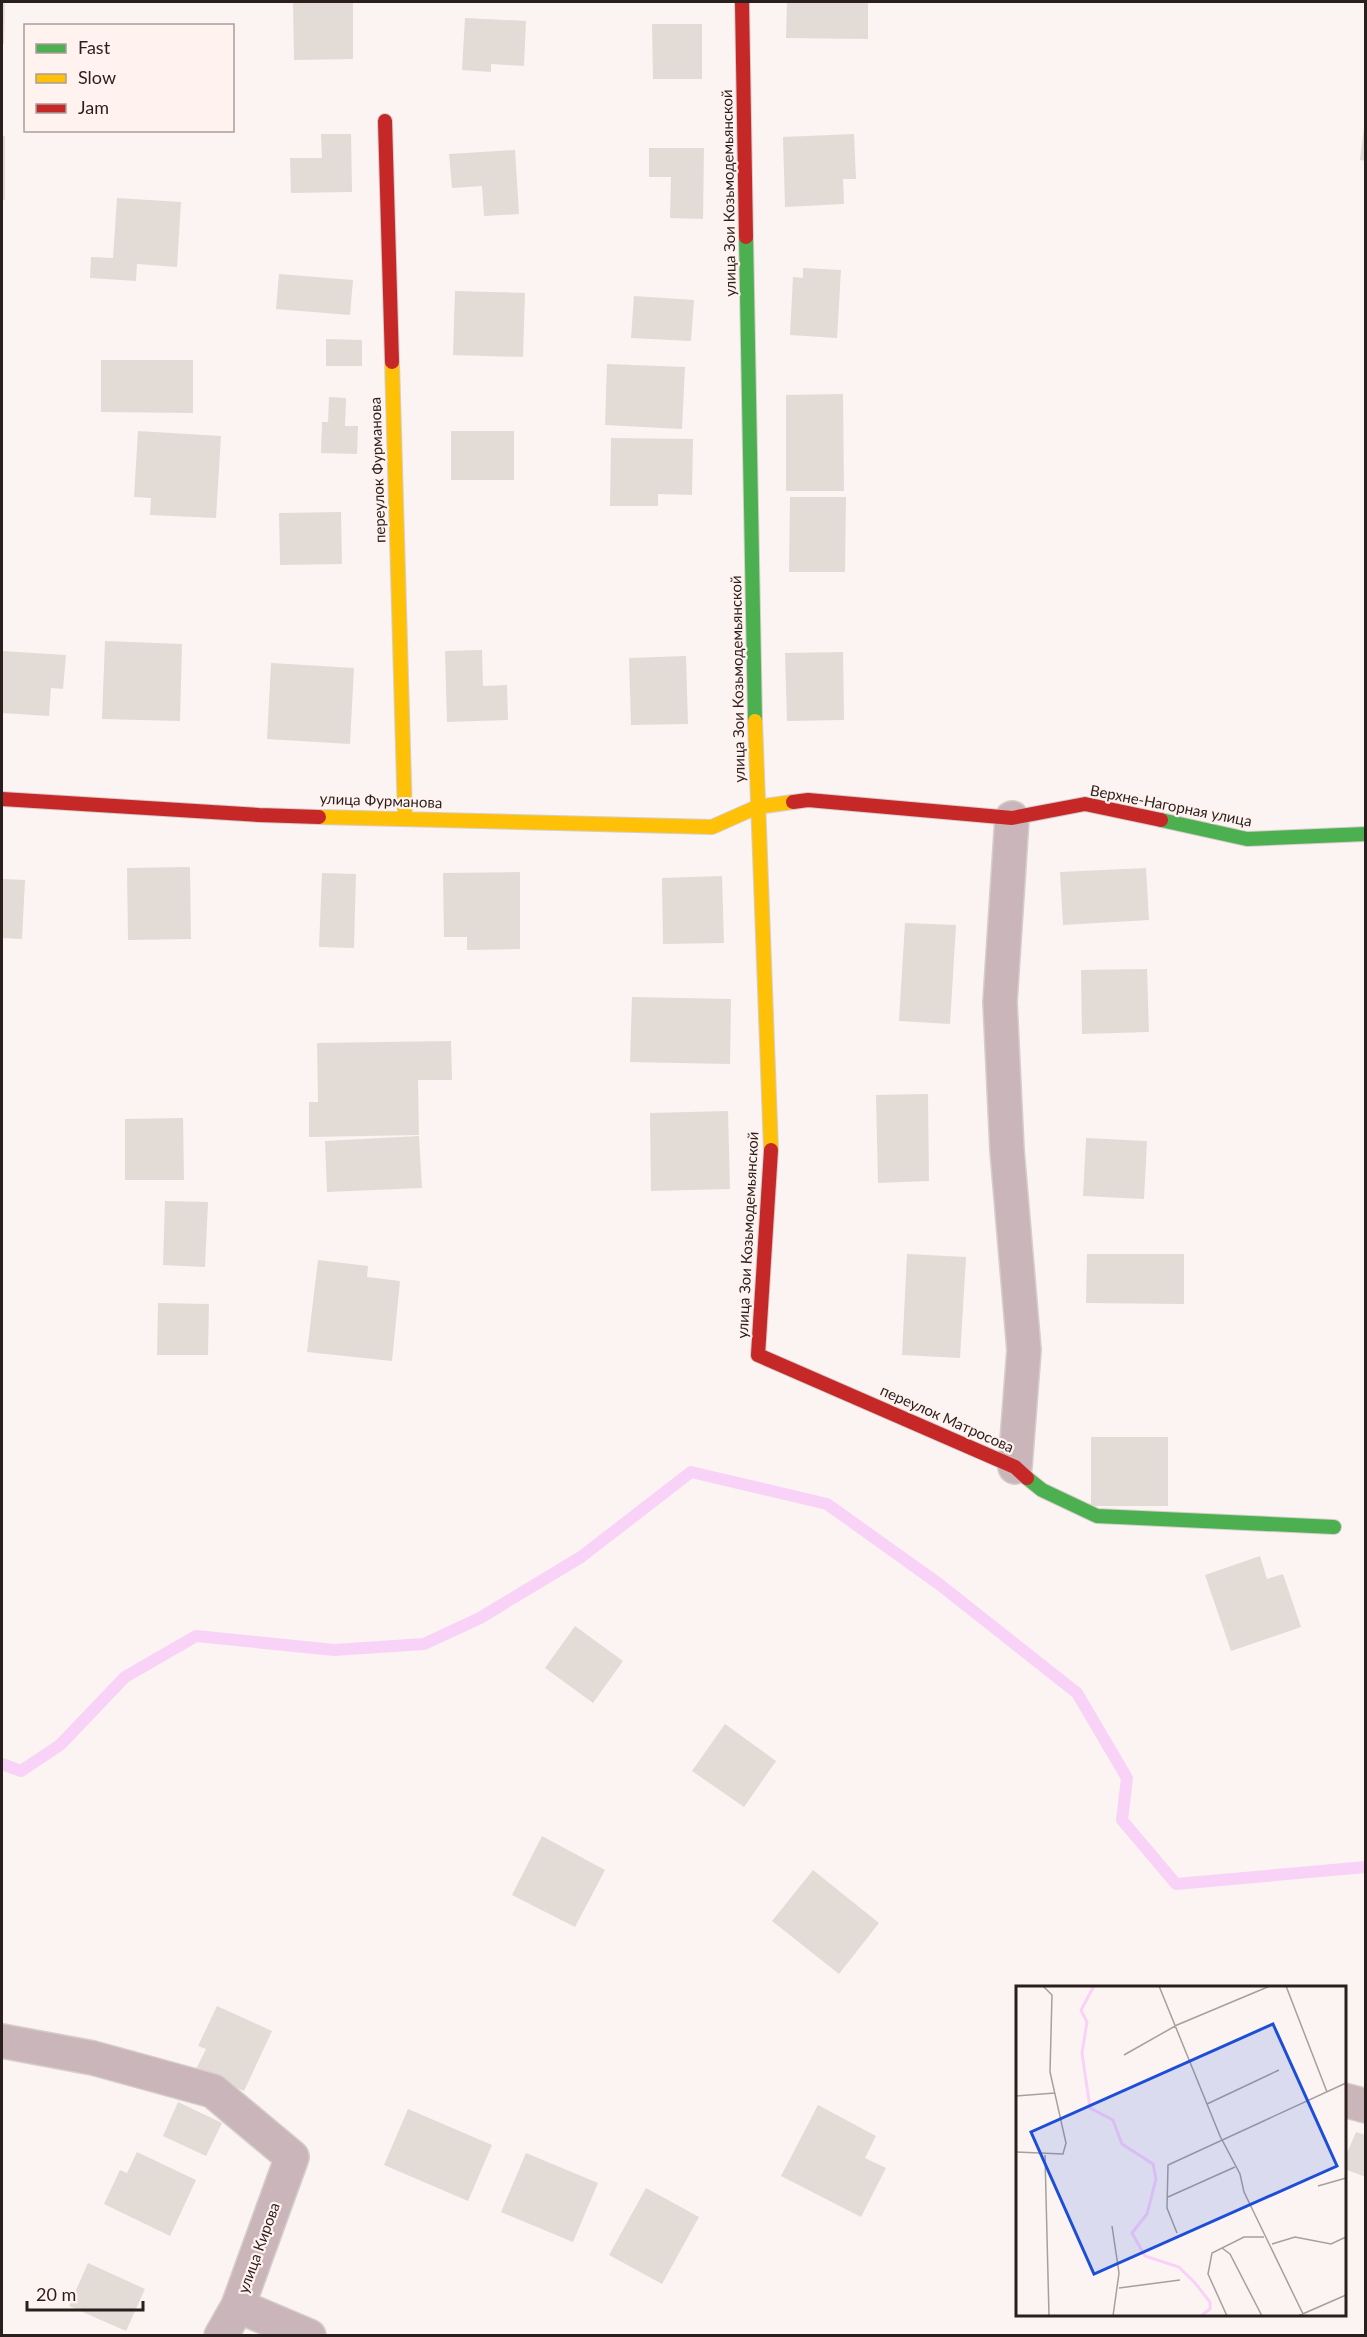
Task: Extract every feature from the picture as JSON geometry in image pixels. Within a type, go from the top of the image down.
[{"type":"street","name":"улица Зои Козьмодемьянской","points":[[742,2],[757,807],[771,1160],[758,1355]]},
{"type":"street","name":"переулок Фурманова","points":[[385,121],[405,818]]},
{"type":"street","name":"улица Фурманова","points":[[2,799],[259,814],[712,827],[757,807]]},
{"type":"street","name":"Верхне-Нагорная улица","points":[[757,807],[808,800],[1012,818],[1086,804],[1247,839],[1365,834]]},
{"type":"street","points":[[1012,818],[999,1002],[1007,1150],[1024,1350],[1015,1467]]},
{"type":"street","name":"переулок Матросова","points":[[758,1355],[1015,1467],[1042,1490],[1097,1516],[1334,1527]]},
{"type":"street","name":"улица Кирова","points":[[2,2042],[93,2058],[213,2091],[292,2157],[238,2306],[221,2336]]},
{"type":"street","points":[[1346,2101],[1365,2106]]},
{"type":"street","points":[[238,2306],[309,2336]]},
{"type":"building","points":[[2,2],[5,2],[4,44],[2,44]]},
{"type":"building","points":[[293,2],[353,2],[353,59],[294,60]]},
{"type":"building","points":[[787,2],[868,2],[868,39],[786,38]]},
{"type":"building","points":[[465,18],[526,21],[524,66],[491,64],[491,72],[462,70]]},
{"type":"building","points":[[652,24],[702,24],[702,79],[653,79]]},
{"type":"building","points":[[1364,127],[1366,127],[1366,161],[1360,160]]},
{"type":"building","points":[[321,134],[351,134],[352,192],[291,193],[290,158],[322,158]]},
{"type":"building","points":[[854,134],[856,179],[843,179],[844,204],[785,207],[783,137]]},
{"type":"building","points":[[2,136],[5,136],[5,200],[2,200]]},
{"type":"building","points":[[649,148],[704,148],[703,219],[670,218],[671,177],[649,177]]},
{"type":"building","points":[[515,150],[519,214],[484,216],[482,186],[452,188],[449,154]]},
{"type":"building","points":[[117,198],[181,202],[177,267],[137,264],[136,281],[90,278],[91,257],[113,258]]},
{"type":"building","points":[[803,268],[841,270],[837,338],[790,335],[793,277],[803,278]]},
{"type":"building","points":[[279,274],[353,280],[350,315],[276,309]]},
{"type":"building","points":[[455,291],[525,293],[523,357],[453,355]]},
{"type":"building","points":[[634,296],[694,300],[691,341],[631,338]]},
{"type":"building","points":[[326,339],[362,340],[362,366],[326,366]]},
{"type":"building","points":[[101,360],[193,360],[193,413],[101,412]]},
{"type":"building","points":[[607,364],[685,367],[682,429],[605,425]]},
{"type":"building","points":[[843,394],[844,491],[786,491],[786,395]]},
{"type":"building","points":[[329,397],[346,398],[345,426],[358,426],[357,454],[321,453],[322,422],[328,422]]},
{"type":"building","points":[[138,431],[221,436],[216,518],[150,515],[151,498],[134,497]]},
{"type":"building","points":[[451,431],[514,431],[514,480],[451,480]]},
{"type":"building","points":[[611,438],[693,439],[692,495],[658,494],[658,506],[610,506]]},
{"type":"building","points":[[790,497],[846,497],[845,572],[789,572]]},
{"type":"building","points":[[341,512],[342,564],[280,565],[279,513]]},
{"type":"building","points":[[105,641],[182,644],[180,721],[102,719]]},
{"type":"building","points":[[482,650],[483,686],[507,685],[508,720],[447,722],[445,651]]},
{"type":"building","points":[[2,651],[66,655],[63,689],[51,688],[49,716],[2,713]]},
{"type":"building","points":[[843,652],[844,720],[787,721],[785,653]]},
{"type":"building","points":[[686,656],[688,724],[631,725],[629,658]]},
{"type":"building","points":[[271,663],[354,668],[350,744],[267,739]]},
{"type":"building","points":[[190,867],[191,939],[128,940],[127,868]]},
{"type":"building","points":[[1146,868],[1149,920],[1063,925],[1060,872]]},
{"type":"building","points":[[520,872],[520,949],[467,950],[467,937],[444,937],[443,873]]},
{"type":"building","points":[[322,873],[356,874],[354,948],[319,947]]},
{"type":"building","points":[[722,876],[724,943],[663,944],[662,878]]},
{"type":"building","points":[[2,879],[25,880],[22,939],[2,938]]},
{"type":"building","points":[[905,923],[956,925],[950,1024],[899,1021]]},
{"type":"building","points":[[1147,969],[1149,1032],[1082,1034],[1081,970]]},
{"type":"building","points":[[632,997],[731,999],[730,1064],[630,1062]]},
{"type":"building","points":[[451,1041],[452,1080],[418,1080],[419,1135],[309,1137],[309,1102],[318,1102],[317,1043]]},
{"type":"building","points":[[928,1094],[929,1181],[878,1183],[876,1095]]},
{"type":"building","points":[[728,1111],[730,1189],[651,1191],[650,1113]]},
{"type":"building","points":[[183,1118],[184,1180],[125,1180],[125,1119]]},
{"type":"building","points":[[419,1136],[422,1188],[327,1192],[325,1141]]},
{"type":"building","points":[[1086,1138],[1147,1141],[1144,1199],[1083,1196]]},
{"type":"building","points":[[165,1201],[208,1202],[205,1267],[163,1265]]},
{"type":"building","points":[[907,1254],[966,1257],[960,1358],[902,1355]]},
{"type":"building","points":[[1087,1254],[1184,1254],[1184,1304],[1086,1303]]},
{"type":"building","points":[[318,1260],[368,1266],[367,1277],[400,1281],[392,1361],[307,1352]]},
{"type":"building","points":[[158,1303],[209,1304],[208,1355],[157,1355]]},
{"type":"building","points":[[1091,1437],[1168,1437],[1168,1506],[1091,1506]]},
{"type":"building","points":[[1260,1556],[1267,1579],[1283,1574],[1301,1627],[1231,1651],[1205,1575]]},
{"type":"building","points":[[575,1626],[623,1661],[593,1703],[545,1668]]},
{"type":"building","points":[[725,1724],[776,1761],[744,1807],[692,1771]]},
{"type":"building","points":[[542,1836],[605,1870],[575,1927],[512,1895]]},
{"type":"building","points":[[813,1870],[879,1923],[839,1974],[772,1921]]},
{"type":"building","points":[[217,2006],[272,2031],[244,2091],[196,2069],[206,2049],[198,2046]]},
{"type":"building","points":[[178,2102],[222,2123],[206,2156],[163,2136]]},
{"type":"building","points":[[818,2105],[876,2136],[865,2158],[886,2168],[861,2217],[781,2176]]},
{"type":"building","points":[[408,2109],[492,2145],[468,2201],[384,2165]]},
{"type":"building","points":[[1356,2132],[1366,2135],[1366,2177],[1346,2170],[1346,2155]]},
{"type":"building","points":[[137,2152],[196,2180],[170,2236],[104,2204],[120,2170],[127,2173]]},
{"type":"building","points":[[526,2153],[598,2183],[573,2242],[501,2212]]},
{"type":"building","points":[[646,2188],[699,2217],[662,2284],[609,2255]]},
{"type":"building","points":[[88,2263],[145,2289],[126,2331],[69,2306]]},
{"type":"waterway","points":[[2,1764],[21,1771],[60,1745],[125,1677],[196,1636],[334,1650],[424,1644],[480,1618],[581,1557],[691,1472],[827,1504],[939,1584],[1077,1693],[1127,1778],[1122,1820],[1176,1884],[1366,1867]]},
{"type":"traffic: fast","points":[[746,237],[755,721]]},
{"type":"traffic: fast","points":[[1161,820],[1247,839],[1366,834]]},
{"type":"traffic: fast","points":[[1027,1478],[1042,1490],[1097,1516],[1334,1527]]},
{"type":"traffic: slow","points":[[392,362],[405,818]]},
{"type":"traffic: slow","points":[[755,721],[771,1150]]},
{"type":"traffic: slow","points":[[319,817],[712,827],[757,807],[793,802]]},
{"type":"traffic: jam","points":[[742,2],[746,237]]},
{"type":"traffic: jam","points":[[385,121],[392,362]]},
{"type":"traffic: jam","points":[[2,799],[319,817]]},
{"type":"traffic: jam","points":[[793,802],[808,800],[1012,818],[1085,804],[1161,820]]},
{"type":"traffic: jam","points":[[771,1150],[758,1355],[1015,1467],[1027,1478]]}]
